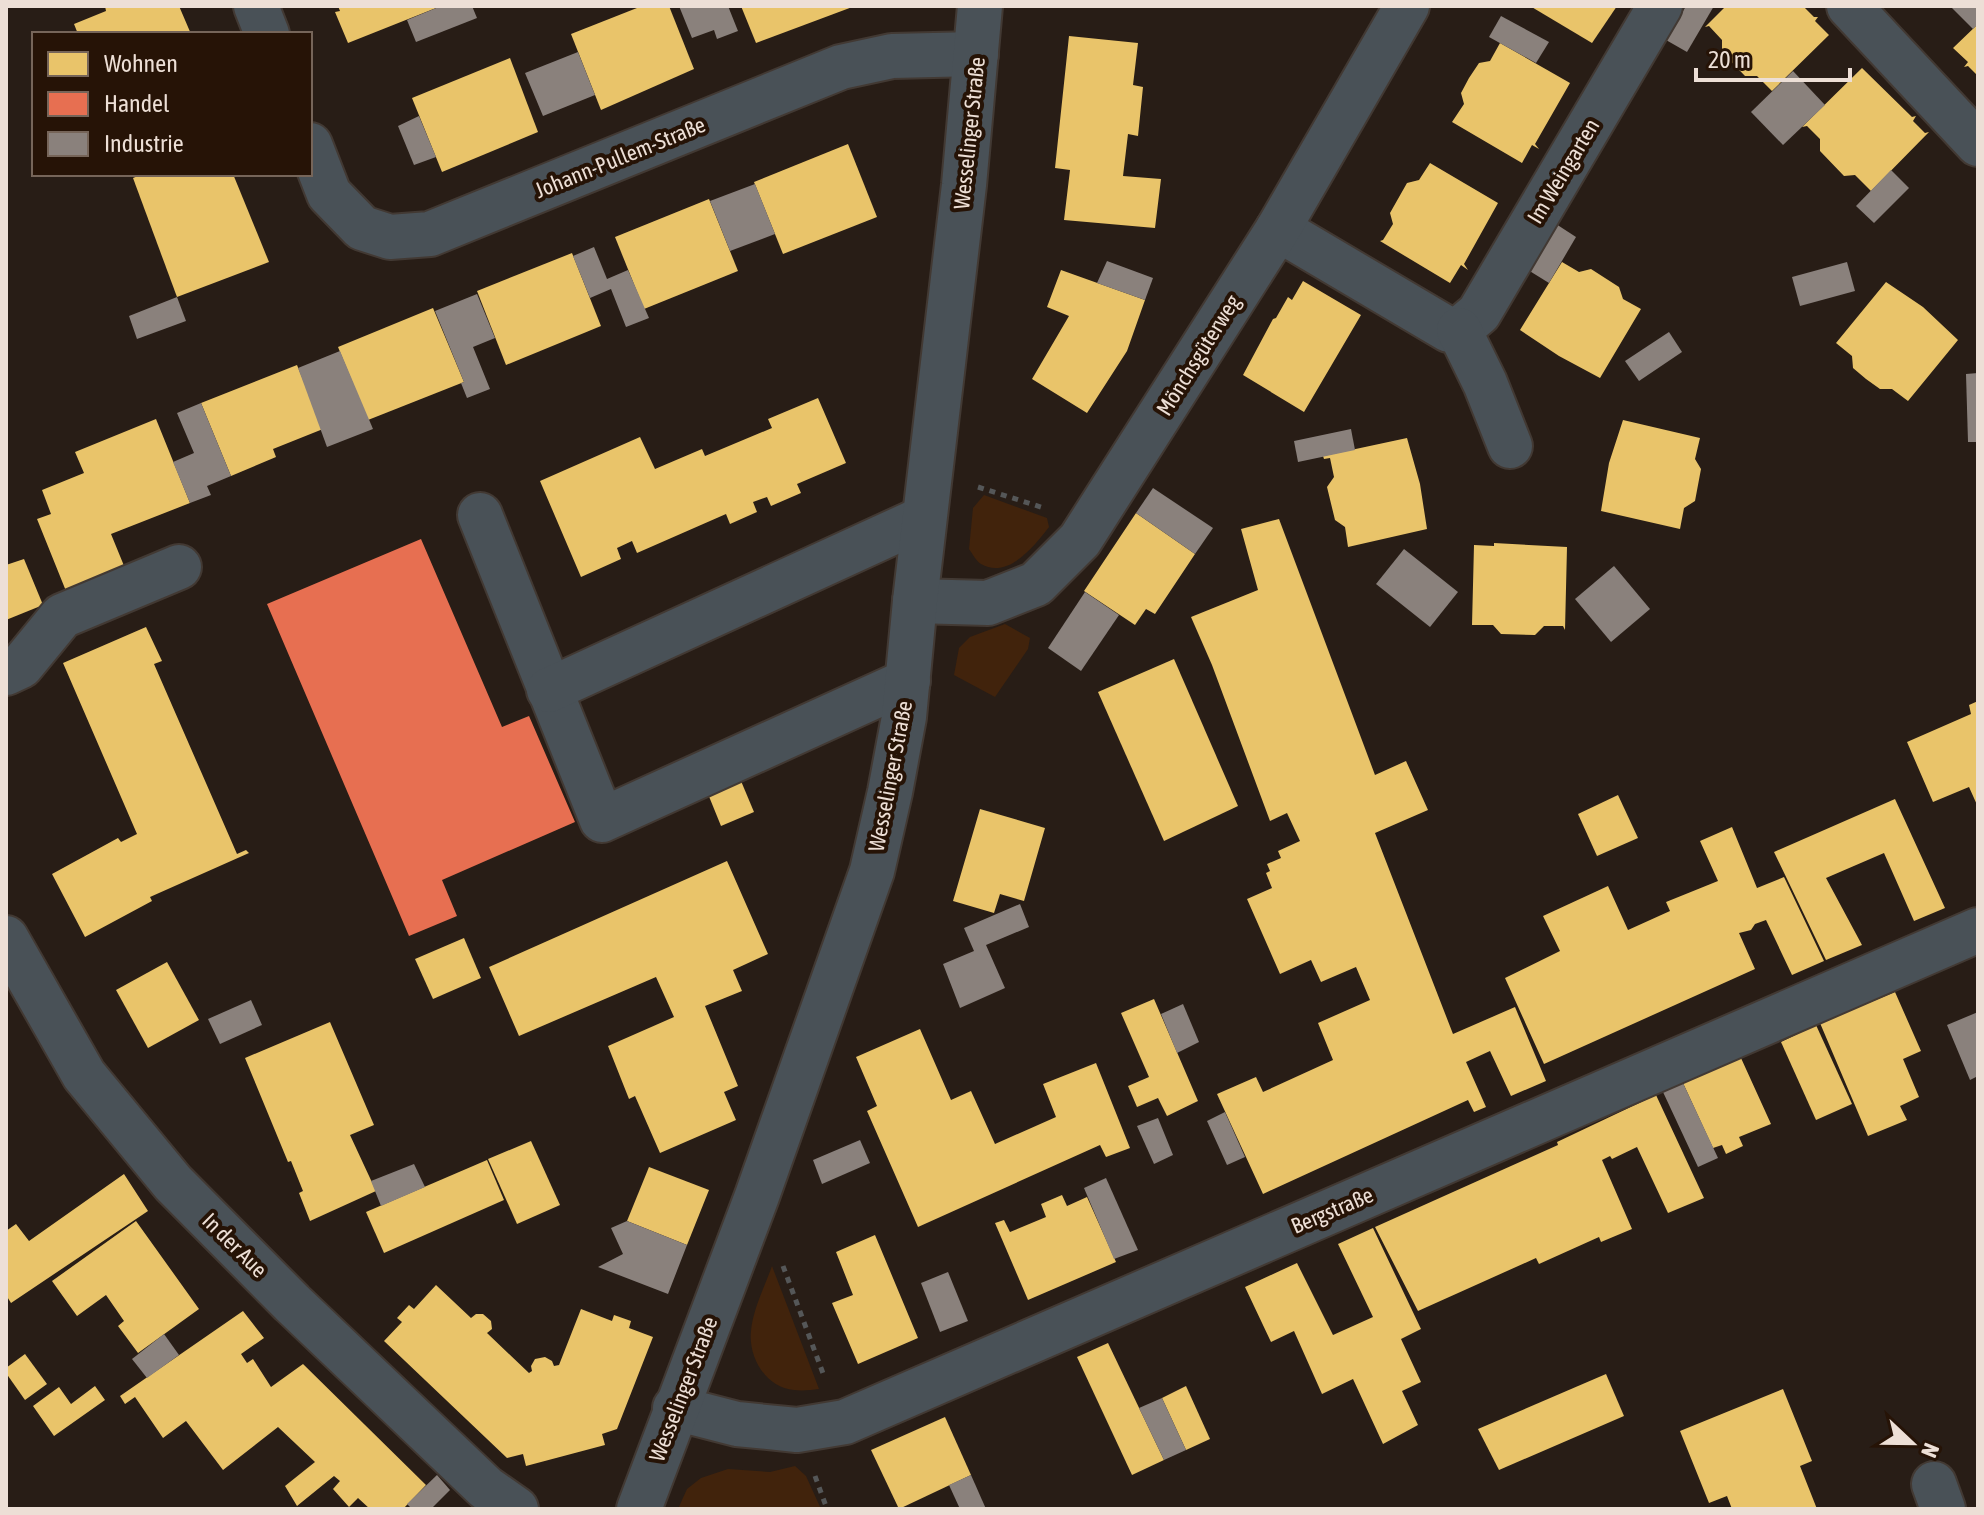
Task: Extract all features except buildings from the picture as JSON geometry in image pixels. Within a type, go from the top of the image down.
[{"type":"street","points":[[256,6],[266,32]]},
{"type":"street","name":"Wesselinger Straße","points":[[639,1509],[757,1196],[872,871],[890,792],[908,681],[964,185],[980,6]]},
{"type":"street","name":"Mönchsgüterweg","points":[[915,601],[988,603],[1036,584],[1080,540],[1278,229],[1407,6]]},
{"type":"street","name":"Im Weingarten","points":[[1459,330],[1479,313],[1660,6]]},
{"type":"street","points":[[1849,6],[1978,144]]},
{"type":"street","name":"Johann-Pullem-Straße","points":[[312,150],[329,194],[362,228],[390,237],[430,234],[841,67],[892,56],[976,54]]},
{"type":"street","points":[[1278,229],[1449,330],[1459,330],[1485,383],[1510,446]]},
{"type":"street","points":[[480,515],[602,820],[908,681]]},
{"type":"street","points":[[549,690],[924,518]]},
{"type":"street","points":[[6,673],[21,666],[62,616],[179,567]]},
{"type":"street","name":"Bergstraße","points":[[675,1408],[737,1424],[797,1430],[841,1422],[1978,930]]},
{"type":"street","name":"In der Aue","points":[[6,938],[84,1075],[173,1183],[292,1303],[474,1477],[516,1509]]},
{"type":"path","points":[[930,472],[1091,524]]},
{"type":"path","points":[[757,1196],[841,1422]]},
{"type":"shaded area","points":[[984,495],[1047,518],[1049,527],[1036,543],[1020,558],[1001,568],[981,564],[969,549],[973,508]]},
{"type":"shaded area","points":[[1005,624],[1030,638],[1028,649],[995,697],[954,675],[959,648],[970,637]]},
{"type":"shaded area","points":[[772,1266],[819,1389],[800,1390],[775,1384],[756,1361],[751,1341],[752,1323]]},
{"type":"shaded area","points":[[795,1466],[806,1476],[821,1509],[678,1509],[687,1489],[701,1478],[728,1469],[770,1472]]}]
